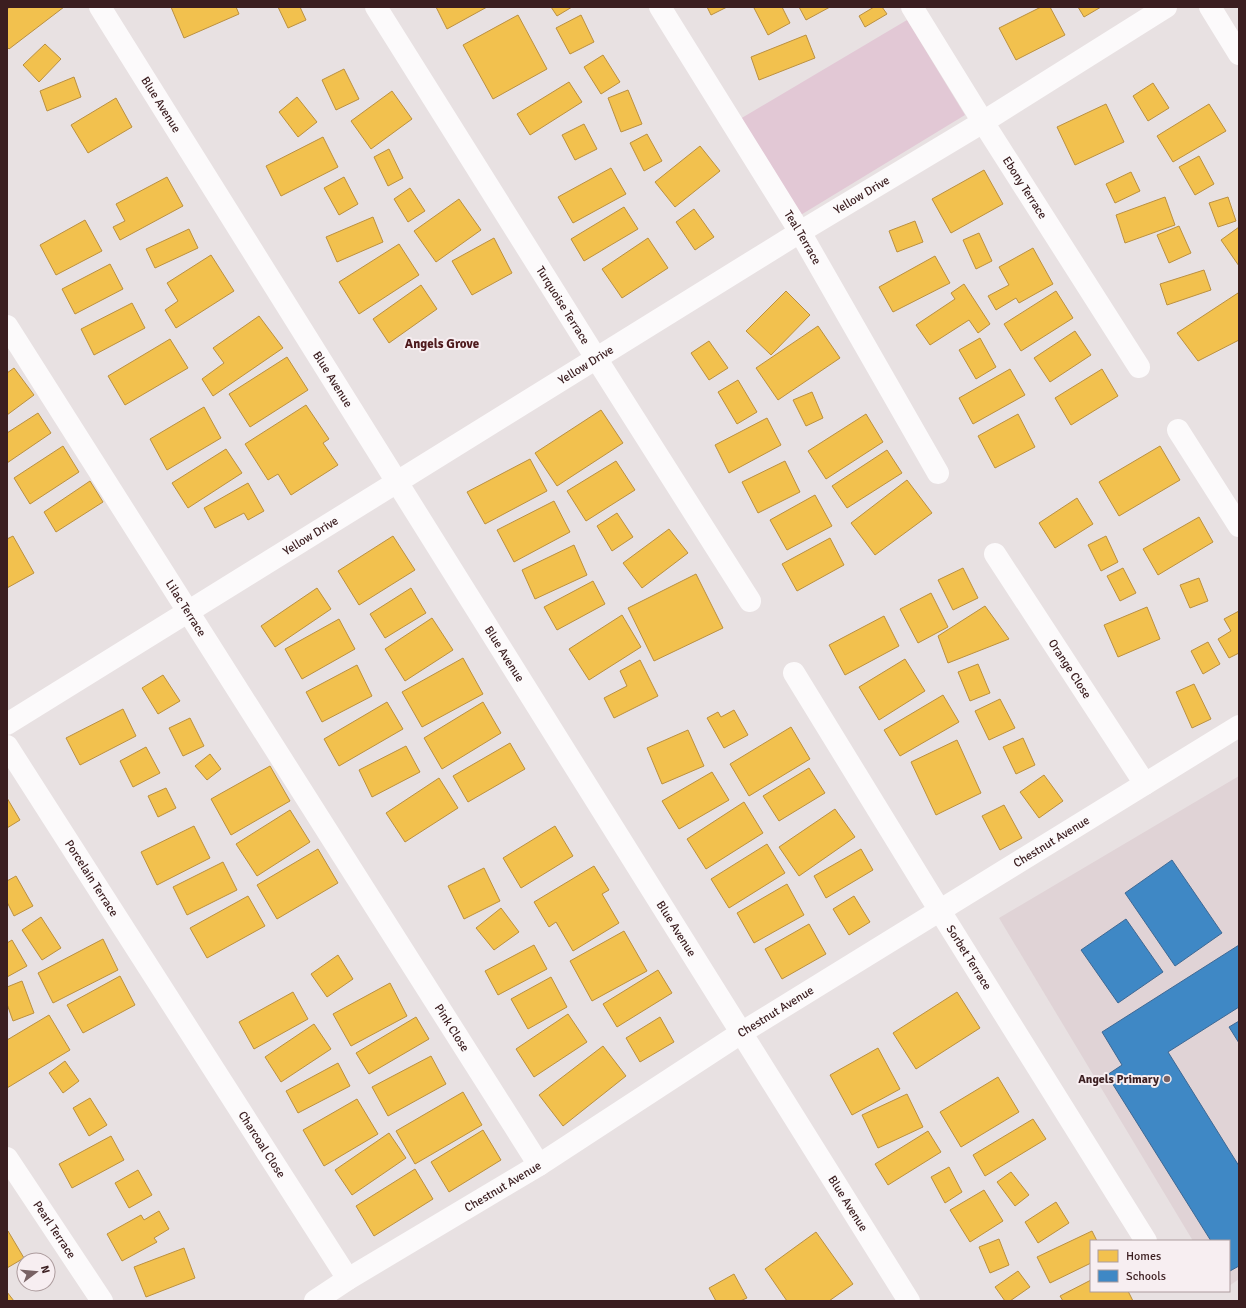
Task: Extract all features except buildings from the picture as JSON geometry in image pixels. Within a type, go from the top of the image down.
[{"type":"street","name":"Blue Avenue","points":[[100,7],[909,1301]]},
{"type":"street","name":"Turquoise Terrace","points":[[376,7],[750,602]]},
{"type":"street","name":"Teal Terrace","points":[[660,7],[800,232],[938,473]]},
{"type":"street","name":"Ebony Terrace","points":[[912,7],[983,122],[1139,367]]},
{"type":"street","name":"Yellow Drive","points":[[7,724],[800,232],[983,122],[1166,7]]},
{"type":"street","points":[[1210,7],[1239,54]]},
{"type":"street","name":"Lilac Terrace","points":[[7,326],[365,890]]},
{"type":"street","points":[[1178,430],[1239,526]]},
{"type":"street","name":"Orange Close","points":[[995,554],[1145,784]]},
{"type":"street","name":"Sorbet Terrace","points":[[794,673],[940,911],[1145,1240]]},
{"type":"street","name":"Chestnut Avenue","points":[[315,1301],[348,1279],[539,1165],[742,1034],[1239,726]]},
{"type":"street","name":"Porcelain Terrace","points":[[7,746],[176,1010]]},
{"type":"street","name":"Pink Close","points":[[365,890],[539,1165]]},
{"type":"street","name":"Charcoal Close","points":[[176,1010],[348,1279]]},
{"type":"street","name":"Pearl Terrace","points":[[7,1158],[102,1301]]},
{"type":"shaded area","points":[[907,20],[965,115],[799,216],[740,119]]},
{"type":"shaded area","name":"Angels Primary","points":[[1239,776],[1239,1279],[1230,1285],[1230,1240],[1192,1240],[999,918]]},
{"type":"place","name":"Angels Primary","points":[[1167,1079]]},
{"type":"district","name":"Angels Grove","points":[[442,344]]}]
